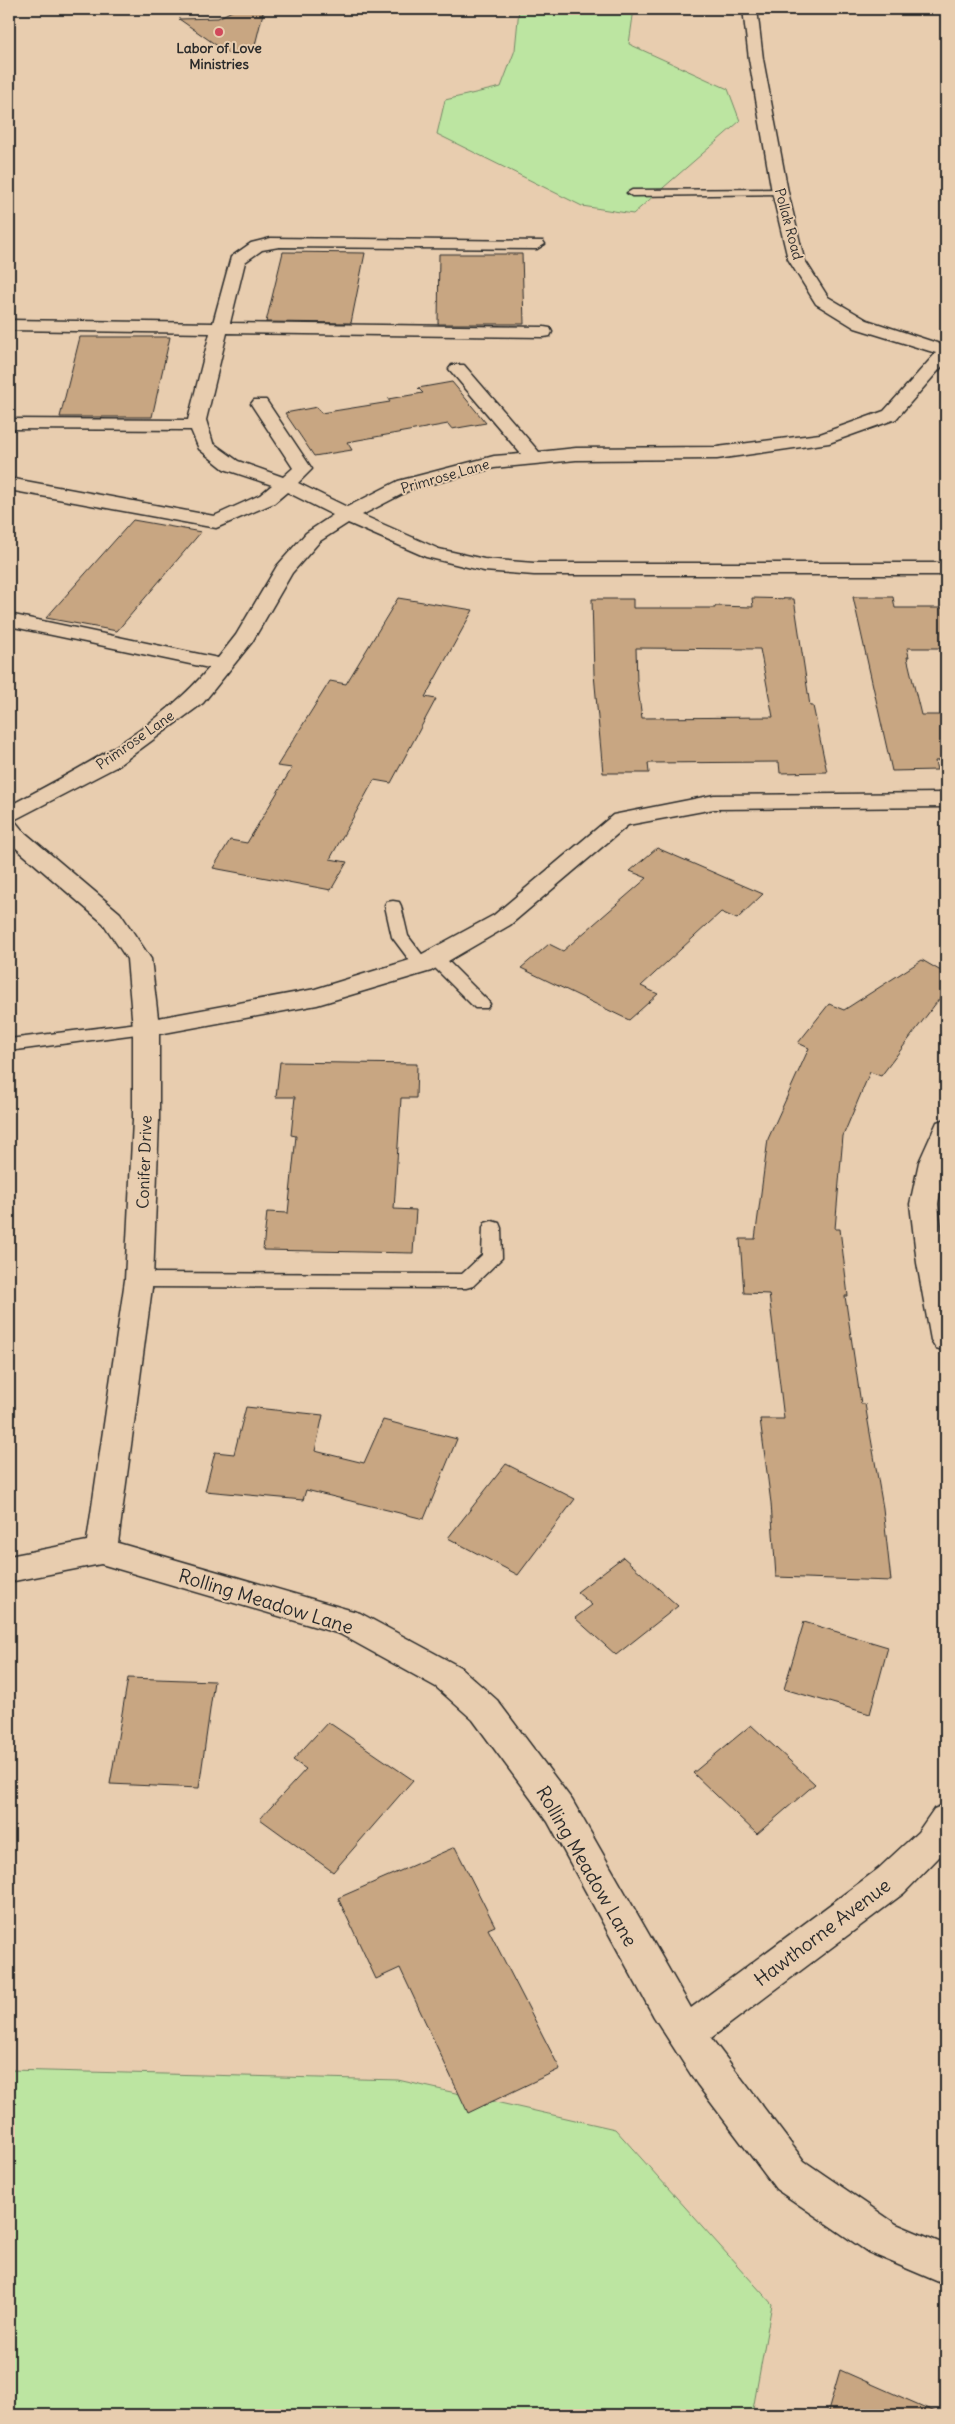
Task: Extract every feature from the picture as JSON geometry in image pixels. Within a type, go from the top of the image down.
[{"type":"street","name":"Pollak Road","points":[[750,9],[756,59],[780,192],[796,259],[822,300],[861,324],[946,352]]},
{"type":"street","points":[[538,244],[271,242],[246,250],[237,260],[197,420],[205,445],[231,465],[286,484],[347,515],[433,553],[484,565],[534,569],[946,569]]},
{"type":"street","points":[[9,324],[544,332]]},
{"type":"street","name":"Primrose Lane","points":[[9,814],[108,762],[195,698],[245,638],[284,570],[313,537],[347,515],[405,485],[494,462],[576,454],[717,453],[823,440],[890,415],[946,352]]},
{"type":"street","points":[[458,369],[534,458]]},
{"type":"street","points":[[9,484],[216,522],[267,499],[303,469],[260,404]]},
{"type":"street","points":[[9,424],[198,425]]},
{"type":"street","points":[[9,620],[222,665]]},
{"type":"street","points":[[146,1028],[317,997],[429,962],[502,920],[621,820],[714,802],[946,800]]},
{"type":"street","name":"Conifer Drive","points":[[9,826],[14,835],[112,918],[139,959],[146,1028],[146,1120],[139,1280],[101,1551]]},
{"type":"street","points":[[946,1128],[932,1162],[924,1204],[931,1263],[946,1340]]},
{"type":"street","name":"Rolling Meadow Lane","points":[[9,1569],[101,1551],[349,1623],[448,1676],[485,1710],[560,1811],[662,1996],[686,2034],[710,2071],[790,2175],[882,2238],[946,2265]]},
{"type":"street","name":"Hawthorne Avenue","points":[[686,2034],[892,1881],[930,1843],[946,1820]]},
{"type":"lane","points":[[632,193],[780,192]]},
{"type":"lane","points":[[393,906],[400,937],[480,1004]]},
{"type":"lane","points":[[9,1045],[146,1028]]},
{"type":"lane","points":[[139,1280],[466,1281],[492,1258],[492,1228]]},
{"type":"green space","points":[[519,9],[634,9],[629,44],[728,89],[740,121],[633,214],[582,206],[437,134],[445,100],[501,87],[515,50]]},
{"type":"green space","points":[[9,2070],[398,2080],[615,2129],[772,2304],[752,2415],[9,2415]]},
{"type":"building","name":"Labor of Love Ministries","points":[[236,9],[264,9],[254,49],[229,54],[179,19],[218,18]]},
{"type":"building","points":[[283,252],[365,253],[351,323],[266,322]]},
{"type":"building","points":[[439,254],[522,254],[524,324],[438,324]]},
{"type":"building","points":[[80,337],[170,337],[152,417],[60,417]]},
{"type":"building","points":[[452,382],[486,423],[452,429],[448,424],[347,442],[352,450],[314,456],[285,413],[317,407],[321,413],[390,402],[388,399],[423,393],[418,388]]},
{"type":"building","points":[[133,520],[201,532],[117,631],[46,618]]},
{"type":"building","points":[[853,597],[893,597],[895,608],[946,608],[946,648],[907,648],[909,657],[907,657],[921,715],[946,715],[946,760],[935,761],[937,770],[892,771]]},
{"type":"building","points":[[398,598],[473,610],[425,697],[436,699],[391,783],[374,780],[330,859],[347,862],[331,890],[213,868],[230,840],[247,843],[292,768],[277,766],[330,681],[346,684]]},
{"type":"building","points":[[752,598],[794,599],[810,706],[813,706],[827,772],[780,773],[779,762],[648,763],[649,773],[603,773],[594,674],[592,599],[633,599],[633,608],[753,607]],"holes":[[[636,648],[760,649],[773,717],[642,718],[637,682]]]},
{"type":"building","points":[[657,848],[763,894],[737,919],[721,912],[641,986],[658,994],[629,1020],[521,968],[549,944],[563,951],[647,878],[630,871]]},
{"type":"building","points":[[922,960],[946,974],[946,990],[881,1076],[870,1072],[843,1136],[835,1229],[840,1229],[848,1296],[845,1296],[861,1404],[865,1404],[883,1508],[891,1581],[776,1577],[771,1503],[760,1419],[784,1419],[769,1294],[744,1293],[740,1239],[755,1239],[768,1139],[809,1048],[798,1043],[829,1004],[844,1010]]},
{"type":"building","points":[[280,1062],[417,1064],[416,1098],[401,1098],[394,1209],[416,1210],[413,1253],[263,1250],[267,1212],[288,1213],[296,1136],[291,1135],[295,1097],[276,1097]]},
{"type":"building","points":[[246,1407],[323,1415],[315,1451],[364,1463],[383,1420],[457,1439],[424,1519],[306,1490],[303,1500],[205,1491],[215,1452],[234,1454]]},
{"type":"building","points":[[506,1464],[575,1499],[518,1575],[448,1538]]},
{"type":"building","points":[[623,1557],[678,1606],[616,1655],[575,1618],[592,1605],[577,1592]]},
{"type":"building","points":[[804,1622],[888,1647],[870,1714],[784,1689]]},
{"type":"building","points":[[128,1678],[214,1681],[199,1788],[110,1784]]},
{"type":"building","points":[[328,1722],[413,1780],[333,1872],[260,1819],[306,1769],[293,1760]]},
{"type":"building","points":[[751,1725],[815,1784],[757,1834],[693,1773]]},
{"type":"building","points":[[455,1847],[495,1926],[488,1929],[560,2069],[468,2113],[400,1968],[376,1979],[338,1898]]},
{"type":"building","points":[[840,2370],[942,2415],[827,2415]]},
{"type":"place","name":"Labor of Love Ministries","points":[[219,32]]}]
